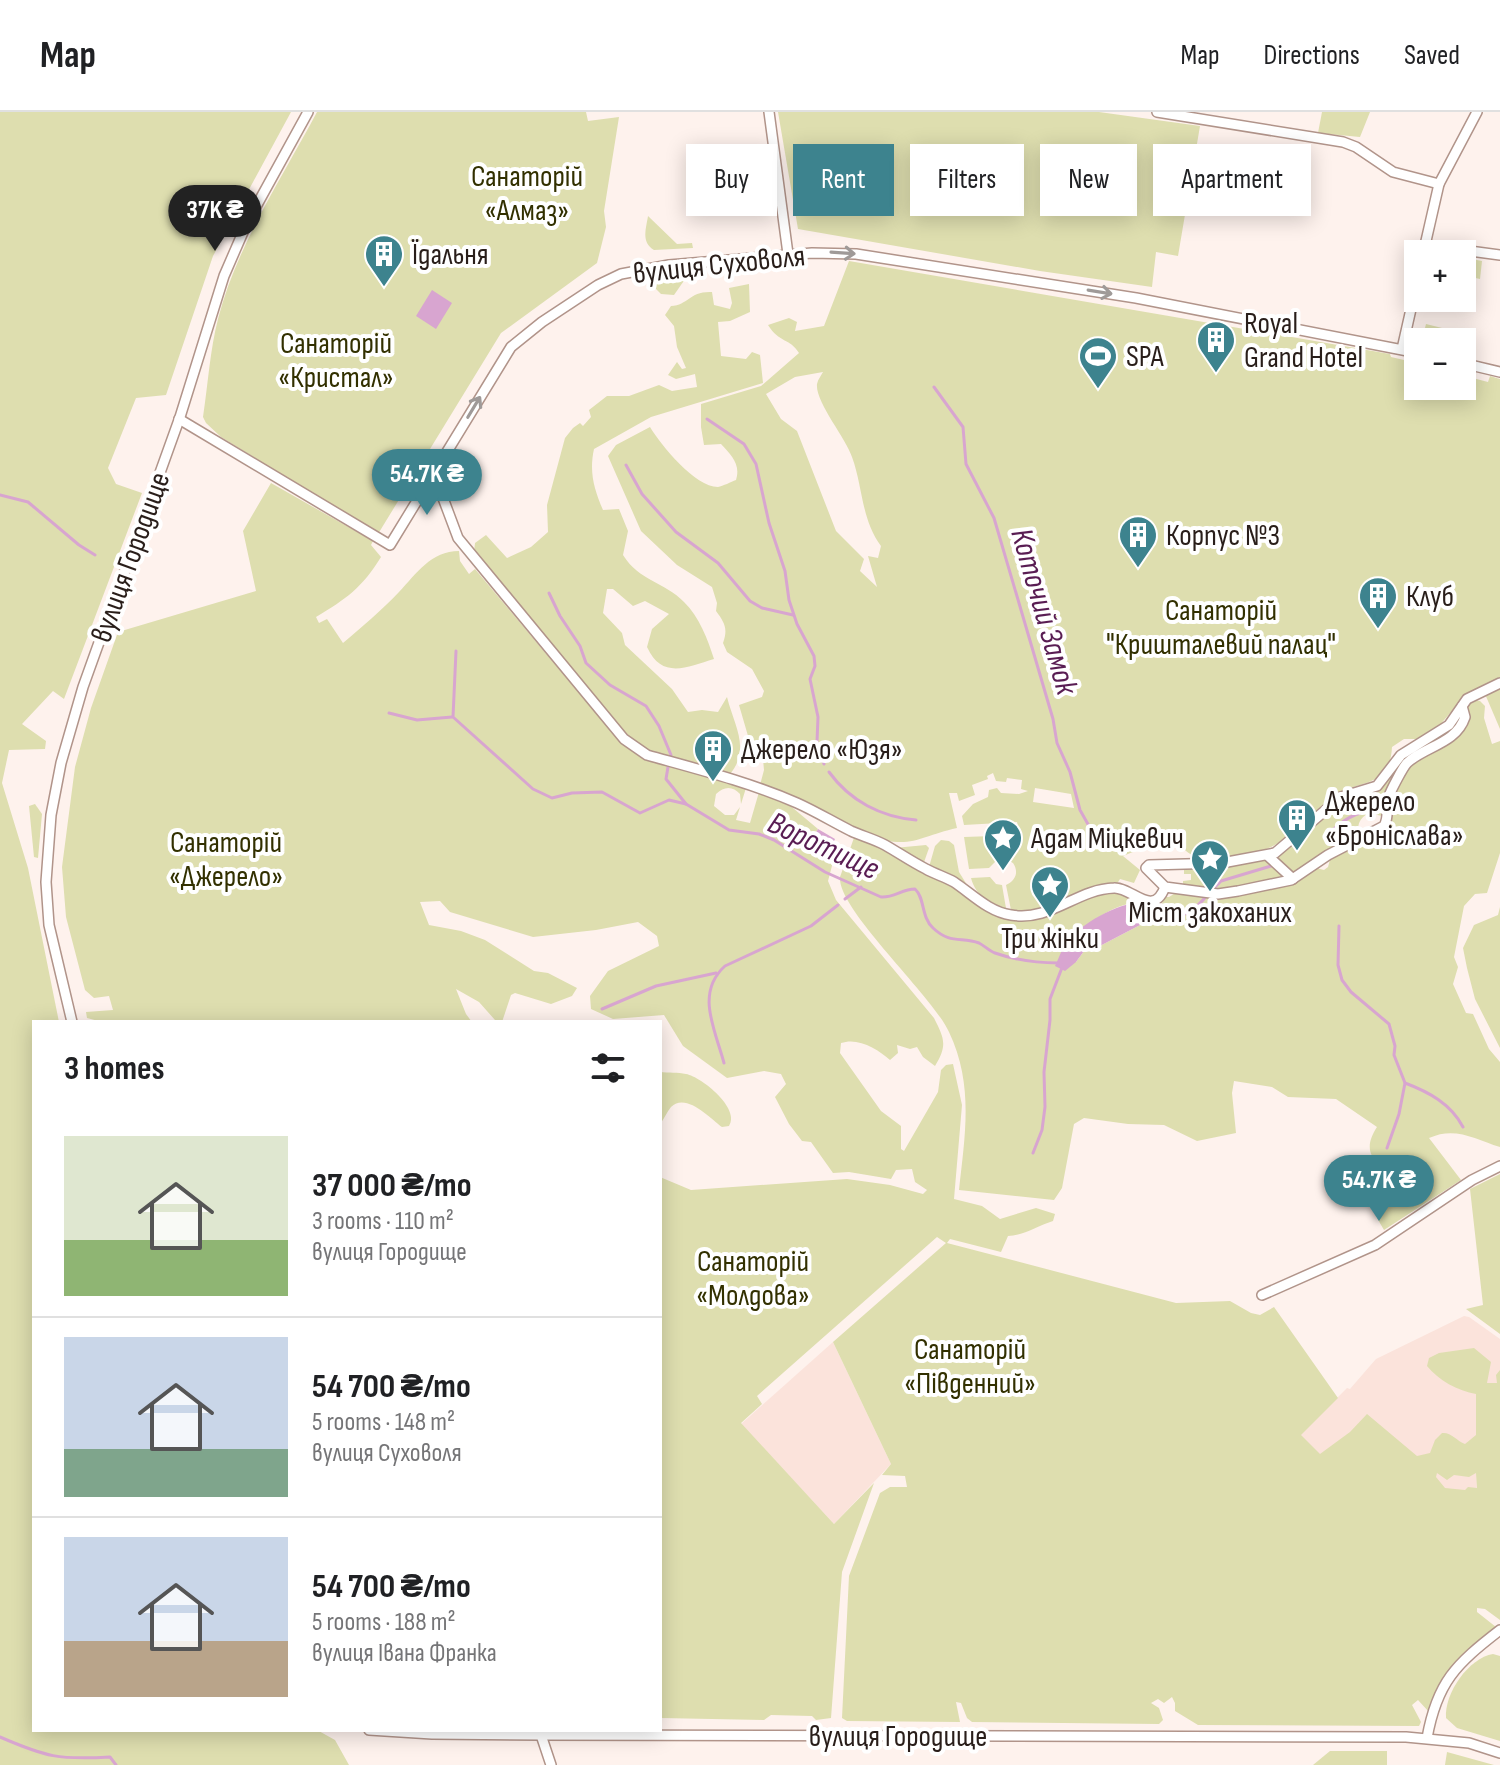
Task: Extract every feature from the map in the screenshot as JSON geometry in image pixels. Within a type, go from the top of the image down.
[{"type":"street","name":"вулиця Городище","points":[[72,1020],[49,925],[46,882],[57,780],[83,687],[179,419],[224,276],[247,223],[308,112]]},
{"type":"street","points":[[769,112],[788,254]]},
{"type":"street","points":[[1157,112],[1343,142],[1356,147],[1393,172],[1439,184]]},
{"type":"street","points":[[1426,240],[1439,184],[1477,112]]},
{"type":"street","name":"вулиця Суховоля","points":[[179,419],[383,542],[392,544],[511,347],[598,285],[639,269],[788,254],[842,252],[1164,303],[1402,349]]},
{"type":"street","points":[[1476,253],[1500,255]]},
{"type":"street","points":[[1402,349],[1410,312]]},
{"type":"street","points":[[1476,366],[1500,372]]},
{"type":"street","points":[[434,474],[458,538],[636,749],[796,803],[883,844],[951,881],[988,907],[1010,915],[1026,917],[1046,914],[1091,891],[1115,888],[1150,901],[1157,898],[1165,887]]},
{"type":"street","points":[[1462,706],[1465,717],[1461,727],[1442,744],[1407,762],[1388,798],[1388,819],[1384,826],[1328,855],[1293,879],[1218,894],[1202,893],[1165,887],[1147,867],[1222,863],[1275,853],[1341,797],[1372,789],[1382,782],[1401,755],[1449,725],[1462,706],[1470,696],[1500,683]]},
{"type":"street","points":[[1268,856],[1293,879]]},
{"type":"street","points":[[1262,1295],[1375,1245],[1472,1180],[1500,1166]]},
{"type":"street","points":[[1427,1738],[1433,1706],[1444,1682],[1500,1630]]},
{"type":"street","name":"вулиця Городище","points":[[400,1732],[1427,1738],[1469,1743],[1500,1753]]},
{"type":"street","points":[[541,1735],[551,1765]]},
{"type":"shaded area","points":[[1464,1316],[1500,1339],[1500,1383],[1476,1391],[1477,1508],[1437,1592],[1300,1435],[1347,1388],[1350,1389],[1376,1359]]},
{"type":"shaded area","points":[[833,1342],[891,1464],[834,1524],[741,1424]]},
{"type":"green space","points":[[0,112],[291,112],[213,256],[166,395],[136,398],[108,468],[116,484],[142,493],[64,699],[53,691],[22,724],[46,741],[45,749],[9,750],[2,783],[28,868],[59,1020],[32,1020],[32,1732],[321,1732],[335,1740],[349,1765],[0,1765]]},
{"type":"green space","name":"Санаторій «Кристал»","points":[[317,112],[586,112],[588,121],[619,117],[604,211],[606,227],[597,263],[501,333],[378,534],[221,437],[203,417],[213,343],[226,292],[248,238]]},
{"type":"green space","points":[[778,112],[1099,112],[1200,126],[1197,144],[1153,144],[1153,216],[1185,216],[1178,256],[1156,252],[1152,287],[798,229],[796,216],[894,216],[894,144],[793,144],[793,200]]},
{"type":"green space","points":[[1322,112],[1370,112],[1360,137],[1318,133]]},
{"type":"green space","points":[[648,216],[677,244],[692,243],[693,248],[654,250],[646,239]]},
{"type":"green space","points":[[1476,260],[1482,261],[1480,279],[1476,278]]},
{"type":"green space","name":"Санаторій \"Кришталевий палац\"","points":[[849,261],[1390,354],[1404,360],[1404,400],[1476,400],[1476,379],[1488,382],[1490,376],[1500,379],[1500,677],[1462,699],[1439,726],[1418,739],[1404,739],[1392,747],[1387,768],[1381,775],[1332,798],[1273,846],[1211,858],[1196,857],[1173,845],[1143,848],[1123,856],[1140,870],[1134,883],[1120,879],[1115,887],[1045,913],[1012,915],[1006,885],[1014,878],[1016,870],[1013,863],[1004,858],[1000,835],[1020,834],[1017,822],[964,825],[962,816],[973,804],[988,797],[989,790],[997,788],[1001,793],[1019,794],[1028,791],[1021,789],[1022,780],[1007,778],[1006,782],[996,781],[993,773],[987,776],[988,779],[972,785],[975,795],[959,801],[957,793],[949,793],[957,828],[905,842],[869,835],[760,785],[763,759],[753,753],[739,705],[762,697],[764,691],[752,669],[727,652],[723,643],[725,626],[716,611],[712,587],[677,565],[641,531],[608,456],[616,445],[650,427],[670,454],[699,480],[718,487],[736,480],[736,464],[725,448],[721,444],[704,445],[701,404],[761,386],[799,353],[768,325],[789,318],[797,322],[795,331],[824,326]],"holes":[[[823,372],[817,382],[821,400],[852,457],[866,514],[881,546],[878,558],[868,556],[877,587],[860,571],[864,559],[836,531],[797,431],[781,419],[766,394],[795,377]],[[1035,788],[1071,794],[1074,808],[1033,802]]]},
{"type":"green space","points":[[689,270],[674,295],[661,294],[655,288],[654,274]]},
{"type":"green space","points":[[749,284],[750,312],[730,321],[718,322],[721,356],[746,359],[752,352],[760,355],[763,383],[651,417],[594,449],[592,465],[595,488],[603,510],[619,509],[628,531],[623,555],[629,564],[677,595],[689,608],[702,629],[714,659],[676,668],[660,664],[647,647],[652,629],[669,614],[645,601],[633,606],[613,589],[607,589],[603,613],[622,633],[625,645],[672,689],[688,712],[718,712],[727,697],[740,746],[736,765],[730,774],[647,750],[623,733],[474,552],[475,543],[486,535],[507,558],[531,547],[548,532],[547,505],[565,438],[580,423],[583,426],[591,417],[589,410],[607,396],[629,396],[659,385],[672,391],[697,387],[695,374],[676,379],[668,375],[677,362],[682,369],[686,368],[677,347],[674,326],[665,315],[671,306],[698,294],[712,292],[714,305],[730,309],[729,288]]},
{"type":"green space","points":[[271,483],[373,541],[371,545],[381,557],[353,592],[316,617],[319,623],[327,619],[343,643],[386,605],[425,564],[440,555],[459,551],[460,561],[469,574],[475,569],[620,742],[644,758],[746,788],[741,804],[740,794],[731,788],[716,794],[714,806],[725,815],[734,815],[740,807],[736,820],[750,823],[759,792],[787,803],[818,829],[811,841],[830,851],[834,858],[828,881],[836,900],[934,1018],[943,1042],[935,1066],[923,1057],[917,1047],[910,1049],[897,1045],[898,1053],[890,1060],[874,1048],[854,1042],[841,1043],[840,1053],[881,1111],[901,1126],[901,1149],[904,1151],[938,1092],[941,1070],[953,1064],[962,1105],[954,1199],[982,1206],[1000,1219],[1036,1208],[1055,1214],[1053,1221],[1008,1236],[1001,1252],[950,1239],[947,1243],[1176,1303],[1230,1301],[1260,1315],[1274,1307],[1338,1398],[1301,1435],[1320,1454],[1350,1432],[1367,1414],[1417,1456],[1430,1453],[1435,1440],[1442,1433],[1465,1444],[1476,1435],[1476,1394],[1455,1388],[1437,1376],[1427,1366],[1429,1358],[1439,1353],[1474,1348],[1491,1362],[1487,1383],[1497,1383],[1496,1375],[1500,1370],[1500,1620],[1485,1609],[1477,1608],[1477,1612],[1496,1627],[1445,1675],[1429,1712],[1418,1700],[1412,1705],[1421,1722],[1419,1726],[1198,1725],[1175,1711],[1172,1697],[1164,1703],[1158,1699],[1151,1703],[1159,1708],[1163,1720],[1159,1724],[972,1722],[961,1703],[956,1702],[960,1722],[847,1721],[842,1718],[849,1576],[880,1493],[890,1487],[907,1487],[905,1476],[882,1475],[891,1464],[833,1342],[946,1243],[937,1237],[757,1396],[762,1404],[741,1423],[834,1524],[874,1483],[842,1572],[831,1718],[816,1720],[812,1716],[771,1715],[764,1720],[662,1718],[662,1178],[691,1190],[847,1179],[890,1185],[923,1194],[927,1190],[915,1182],[912,1169],[896,1170],[891,1179],[849,1172],[833,1173],[811,1142],[802,1141],[789,1124],[775,1097],[786,1084],[781,1074],[764,1071],[727,1078],[683,1046],[664,1015],[613,1019],[591,1009],[590,996],[608,971],[659,946],[657,936],[638,922],[533,937],[450,912],[440,901],[420,902],[429,925],[461,931],[485,940],[534,971],[548,973],[577,988],[572,996],[551,1004],[515,993],[511,995],[503,1020],[495,1020],[479,1002],[456,989],[470,1020],[87,1018],[86,1012],[113,1010],[109,996],[94,998],[85,990],[66,917],[62,867],[75,767],[91,708],[118,632],[256,591],[243,531]],"holes":[[[1437,1473],[1447,1480],[1454,1475],[1469,1477],[1476,1473],[1477,1488],[1445,1488],[1436,1477]]]},
{"type":"green space","points":[[1500,687],[1500,729],[1485,694]]},
{"type":"green space","points":[[1473,700],[1485,706],[1484,718],[1492,744],[1500,741],[1500,853],[1487,893],[1475,894],[1464,906],[1454,957],[1458,967],[1453,984],[1466,1013],[1473,1014],[1489,1049],[1500,1062],[1500,1147],[1456,1133],[1429,1138],[1461,1180],[1384,1230],[1377,1218],[1386,1192],[1395,1185],[1400,1175],[1383,1167],[1370,1151],[1377,1127],[1336,1099],[1288,1097],[1272,1087],[1234,1081],[1232,1093],[1236,1133],[1197,1141],[1164,1125],[1084,1118],[1074,1124],[1062,1188],[1054,1200],[959,1190],[966,1110],[957,1052],[939,1016],[853,910],[843,891],[840,877],[855,835],[926,868],[1005,914],[1026,917],[1078,897],[1101,892],[1113,892],[1134,903],[1112,910],[1079,930],[1076,962],[1084,951],[1142,924],[1164,922],[1162,897],[1177,892],[1220,898],[1316,868],[1324,870],[1331,856],[1379,833],[1407,766],[1464,726],[1465,706]]},
{"type":"green space","points":[[1417,749],[1420,751],[1377,806],[1382,816],[1369,813],[1361,820],[1358,826],[1360,836],[1294,874],[1278,861],[1279,852],[1343,799],[1369,794],[1384,784],[1400,759]]},
{"type":"green space","points":[[35,804],[42,814],[38,858],[34,857],[29,806]]},
{"type":"green space","points":[[993,836],[997,860],[989,868],[969,869],[964,837]]},
{"type":"green space","points":[[941,840],[954,845],[959,872],[972,893],[929,867],[935,846]]},
{"type":"green space","points":[[926,845],[929,848],[923,865],[894,848]]},
{"type":"green space","points":[[1267,860],[1283,877],[1219,890],[1183,884],[1183,881],[1191,880],[1191,874],[1184,874],[1184,868]]},
{"type":"green space","points":[[990,877],[996,884],[1002,885],[1007,914],[980,895],[971,878]]},
{"type":"green space","points":[[1500,907],[1500,1048],[1475,999],[1463,948],[1474,925],[1498,915]]},
{"type":"green space","points":[[662,1072],[693,1076],[710,1087],[725,1103],[731,1119],[729,1126],[722,1127],[691,1104],[677,1103],[662,1121]]},
{"type":"green space","points":[[1500,1174],[1500,1334],[1466,1309],[1483,1305],[1470,1189]]},
{"type":"green space","points":[[1493,1654],[1500,1656],[1500,1741],[1457,1728],[1446,1718],[1449,1698],[1460,1678],[1475,1662]]},
{"type":"green space","points":[[1330,1751],[1387,1751],[1387,1765],[1313,1765]]},
{"type":"green space","points":[[1447,1752],[1494,1765],[1445,1765]]},
{"type":"water","points":[[432,290],[452,303],[436,329],[416,316]]},
{"type":"water","points":[[818,829],[835,839],[830,851],[811,841]]},
{"type":"water","points":[[1141,903],[1142,924],[1084,951],[1065,971],[1055,966],[1065,944],[1081,928],[1111,910]]},
{"type":"waterway","name":"Коточий Замок","points":[[934,387],[963,427],[966,464],[994,518],[1053,719],[1057,743],[1070,772],[1080,810],[1089,826],[1114,848]]},
{"type":"waterway","points":[[707,419],[744,444],[756,464],[769,523],[785,571],[789,600],[797,624],[814,656],[815,666],[810,679],[818,717],[817,742],[824,764]]},
{"type":"waterway","points":[[626,465],[642,494],[676,532],[718,563],[750,601],[762,608],[793,615]]},
{"type":"waterway","points":[[0,495],[28,502],[95,555]]},
{"type":"waterway","points":[[549,593],[580,646],[586,663],[610,685],[646,706],[659,726],[671,755]]},
{"type":"waterway","name":"Воротище","points":[[456,651],[453,717],[533,789],[552,798],[572,793],[602,792],[640,813],[669,800],[686,804],[729,830],[759,834],[774,840],[825,872],[881,897],[915,889],[929,924],[945,937],[973,941],[1010,958],[1058,963]]},
{"type":"waterway","points":[[389,713],[417,720],[452,717]]},
{"type":"waterway","points":[[668,767],[666,779],[686,804]]},
{"type":"waterway","points":[[829,772],[867,806],[916,820]]},
{"type":"waterway","name":"Воротище","points":[[1326,836],[1355,815],[1377,811]]},
{"type":"waterway","name":"Воротище","points":[[1212,890],[1221,881],[1271,866]]},
{"type":"waterway","points":[[845,899],[861,887]]},
{"type":"waterway","name":"Воротище","points":[[1164,917],[1177,917],[1188,912],[1207,895]]},
{"type":"waterway","points":[[724,1063],[710,1012],[711,988],[716,977],[725,966],[811,926],[838,905]]},
{"type":"waterway","points":[[1339,926],[1338,965],[1342,980],[1351,992],[1389,1024],[1395,1046],[1394,1055],[1405,1083],[1438,1100],[1463,1127]]},
{"type":"waterway","points":[[1033,1153],[1042,1130],[1045,1107],[1044,1072],[1050,999],[1063,965]]},
{"type":"waterway","points":[[602,1009],[656,986],[716,973]]},
{"type":"waterway","points":[[1387,1148],[1399,1114],[1405,1083]]},
{"type":"waterway","points":[[0,1737],[53,1756],[110,1757],[116,1765]]},
{"type":"place","name":"Їдальня","points":[[384,288]]},
{"type":"place","name":"Royal Grand Hotel","points":[[1216,374]]},
{"type":"place","name":"SPA","points":[[1098,390]]},
{"type":"place","name":"Корпус №3","points":[[1138,569]]},
{"type":"place","name":"Клуб","points":[[1378,630]]},
{"type":"place","name":"Джерело «Юзя»","points":[[713,783]]},
{"type":"place","name":"Джерело «Броніслава»","points":[[1297,852]]},
{"type":"place","name":"Адам Міцкевич","points":[[1003,872]]},
{"type":"place","name":"Міст закоханих","points":[[1210,893]]},
{"type":"place","name":"Три жінки","points":[[1050,919]]},
{"type":"park label","name":"Санаторій «Алмаз»","points":[[527,193]]},
{"type":"park label","name":"Санаторій «Джерело»","points":[[226,859]]},
{"type":"park label","name":"Санаторій «Молдова»","points":[[753,1278]]},
{"type":"park label","name":"Санаторій «Південний»","points":[[970,1366]]}]
